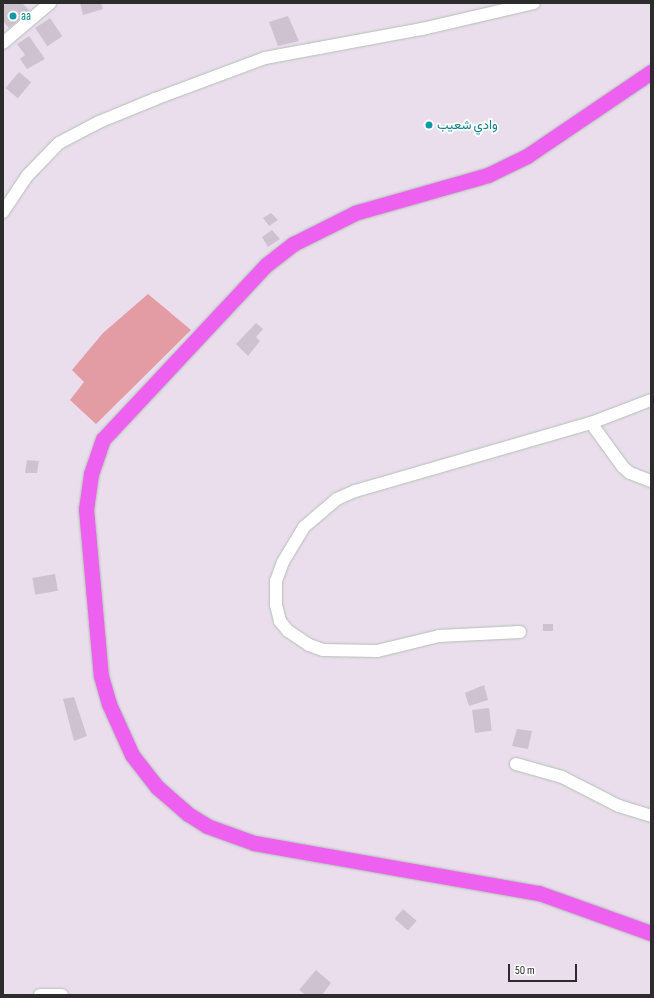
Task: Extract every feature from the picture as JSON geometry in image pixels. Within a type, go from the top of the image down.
[{"type":"main road","points":[[651,72],[527,156],[494,172],[452,186],[355,213],[293,244],[266,266],[102,439],[90,474],[86,509],[101,676],[109,704],[132,755],[157,787],[188,814],[206,826],[254,843],[539,893],[651,933]]},
{"type":"street","points":[[3,43],[50,3]]},
{"type":"street","points":[[3,212],[27,176],[59,143],[99,122],[155,99],[265,58],[422,29],[534,3]]},
{"type":"street","points":[[520,632],[438,636],[377,651],[323,650],[309,646],[288,631],[280,621],[276,605],[276,581],[283,562],[304,527],[337,499],[355,491],[591,423],[651,400]]},
{"type":"street","points":[[591,423],[623,466],[630,473],[651,481]]},
{"type":"street","points":[[516,764],[562,777],[619,806],[651,816]]},
{"type":"street","points":[[40,995],[62,995]]},
{"type":"shaded area","points":[[148,294],[191,330],[96,424],[70,400],[84,382],[72,370],[103,333]]},
{"type":"building","name":"aa","points":[[6,3],[22,3],[30,11],[9,28],[3,21],[3,6]]},
{"type":"building","points":[[80,3],[101,3],[103,9],[83,15]]},
{"type":"building","points":[[288,16],[299,41],[278,46],[269,22]]},
{"type":"building","points":[[50,18],[62,36],[47,46],[35,28]]},
{"type":"building","points":[[29,36],[45,59],[27,69],[20,59],[25,55],[17,44]]},
{"type":"building","points":[[19,72],[31,82],[18,98],[6,88]]},
{"type":"building","points":[[271,213],[278,220],[269,226],[263,218]]},
{"type":"building","points":[[272,230],[280,239],[268,247],[262,237]]},
{"type":"building","points":[[256,323],[263,329],[256,337],[260,341],[248,356],[236,344]]},
{"type":"building","points":[[27,460],[39,461],[37,473],[25,473]]},
{"type":"building","points":[[55,574],[58,591],[35,595],[32,578]]},
{"type":"building","points":[[543,624],[553,624],[553,631],[543,631]]},
{"type":"building","points":[[484,685],[488,700],[469,706],[465,693]]},
{"type":"building","points":[[74,697],[87,736],[74,741],[63,699]]},
{"type":"building","points":[[489,708],[492,731],[475,733],[472,710]]},
{"type":"building","points":[[517,729],[532,731],[528,749],[512,746]]},
{"type":"building","points":[[403,909],[417,921],[408,931],[394,919]]},
{"type":"building","points":[[316,970],[331,983],[322,995],[306,995],[299,990]]},
{"type":"place","name":"aa","points":[[13,16]]},
{"type":"place","name":"وادي شعيب","points":[[429,125]]}]
